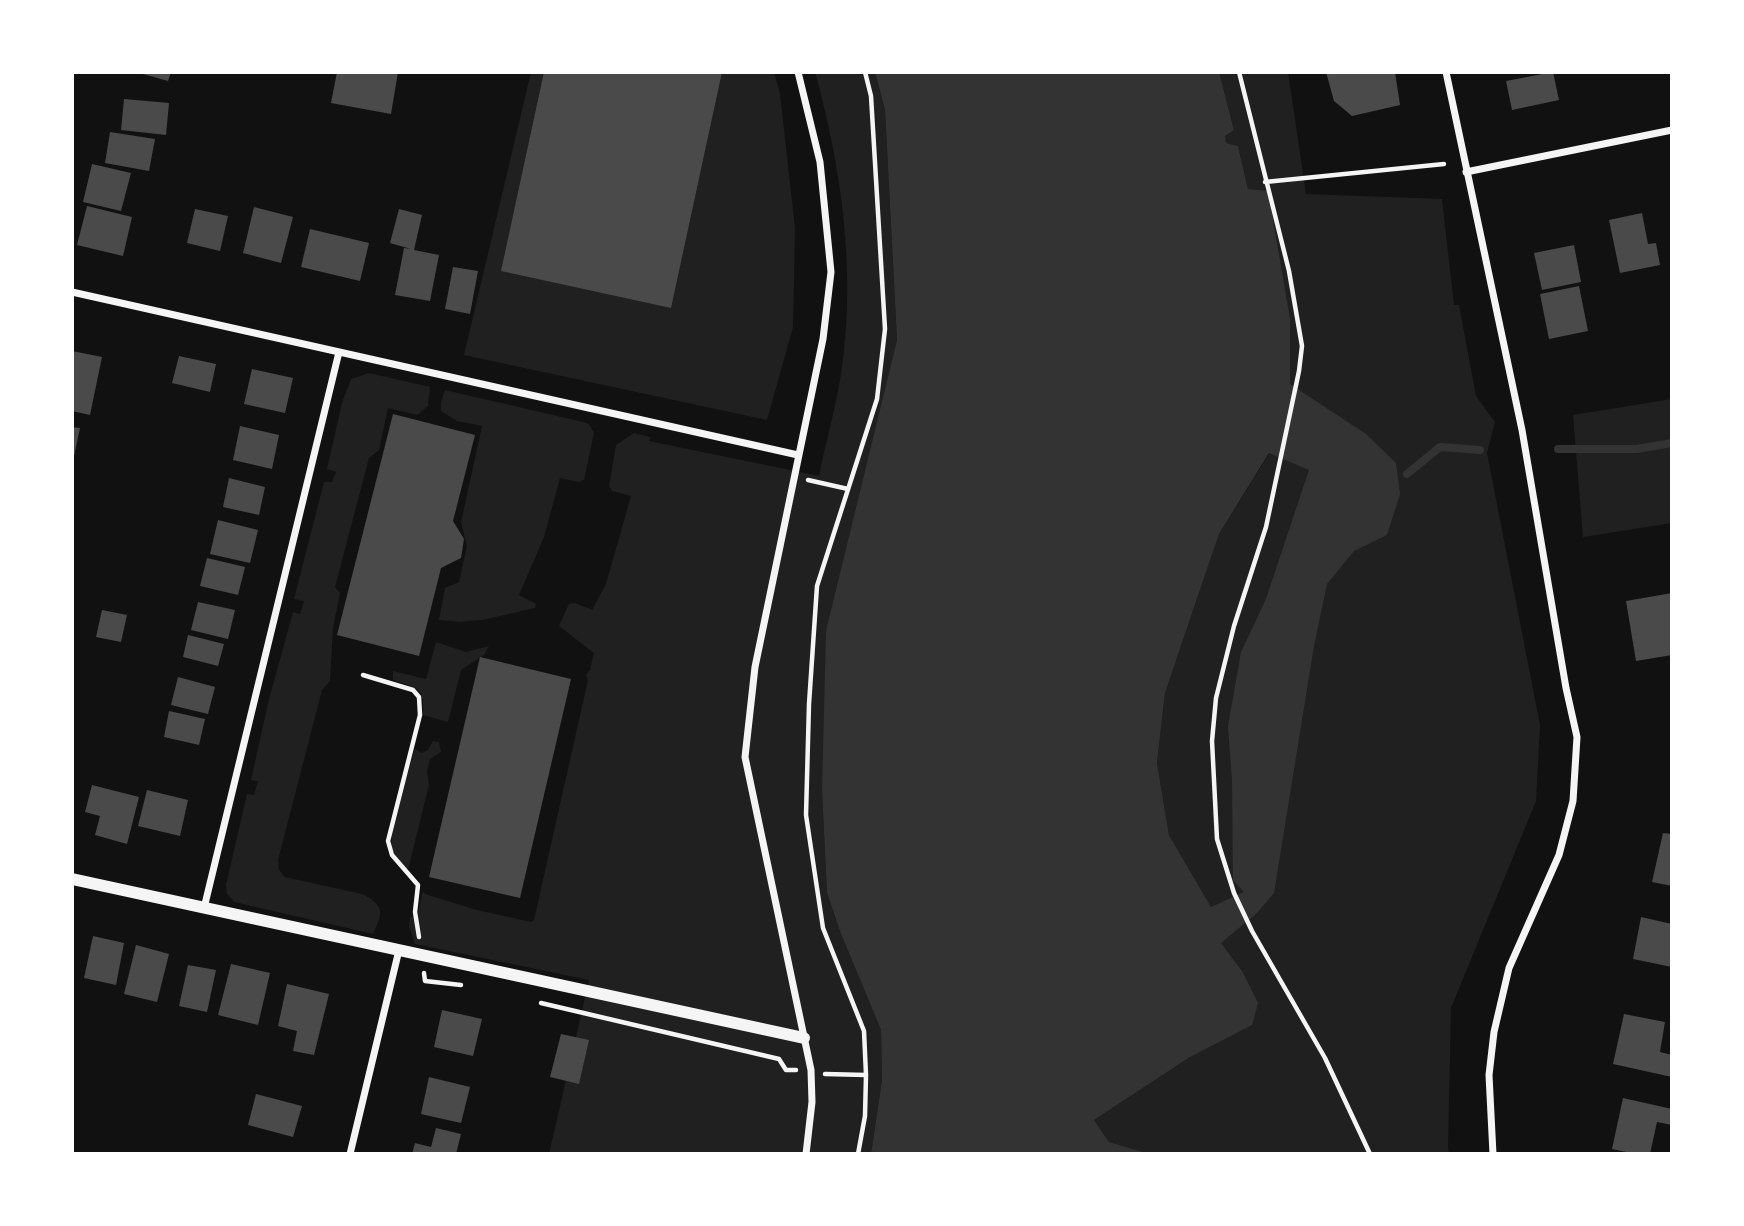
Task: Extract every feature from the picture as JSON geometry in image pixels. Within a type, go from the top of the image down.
[{"type":"street","points":[[798,72],[820,162],[831,272],[824,339],[793,476],[755,667],[745,757],[811,1070],[812,1102],[806,1154]]},
{"type":"street","points":[[1446,72],[1522,430],[1566,688],[1577,737],[1573,801],[1559,855],[1509,968],[1494,1032],[1489,1075],[1493,1154]]},
{"type":"street","points":[[1466,172],[1672,130]]},
{"type":"street","points":[[72,292],[798,455]]},
{"type":"street","points":[[204,908],[339,352]]},
{"type":"street","points":[[72,879],[804,1038]]},
{"type":"street","points":[[349,1154],[399,950]]},
{"type":"path","points":[[858,1154],[864,1116],[866,1075],[864,1031],[823,929],[806,815],[809,704],[817,586],[877,399],[886,329],[871,96],[865,72]]},
{"type":"path","points":[[1239,72],[1289,271],[1302,346],[1266,527],[1234,625],[1216,698],[1212,741],[1217,839],[1234,893],[1252,931],[1325,1058],[1370,1154]]},
{"type":"path","points":[[1265,182],[1444,164]]},
{"type":"path","points":[[793,476],[848,489]]},
{"type":"path","points":[[363,675],[413,690],[419,697],[420,715],[388,841],[392,855],[418,885],[415,912],[425,981],[467,986]]},
{"type":"path","points":[[534,1001],[779,1059],[786,1070],[811,1070],[831,1075],[866,1075]]},
{"type":"shaded area","points":[[531,72],[774,72],[780,94],[795,228],[793,327],[767,420],[464,355]]},
{"type":"shaded area","points":[[815,72],[875,72],[885,110],[897,340],[875,436],[822,792],[827,893],[881,1030],[882,1080],[871,1154],[549,1154],[589,980],[415,944],[409,926],[410,917],[417,916],[423,891],[425,894],[477,910],[531,922],[534,920],[588,680],[586,675],[594,653],[559,626],[569,604],[575,603],[592,610],[606,584],[631,496],[612,491],[609,486],[616,445],[634,433],[650,437],[649,441],[819,476],[840,381],[847,293],[844,218],[839,181]]},
{"type":"shaded area","points":[[875,72],[1219,72],[1234,130],[1225,136],[1226,143],[1238,146],[1248,189],[1268,191],[1290,319],[1290,384],[1366,434],[1396,463],[1400,494],[1387,535],[1354,551],[1327,584],[1314,646],[1274,893],[1257,913],[1221,943],[1242,971],[1258,1003],[1252,1025],[1190,1057],[1094,1120],[1109,1142],[1150,1154],[871,1154],[882,1080],[881,1030],[827,893],[822,792],[826,631],[897,340],[885,110]],"holes":[[[1269,453],[1309,470],[1266,599],[1241,652],[1228,726],[1232,780],[1233,880],[1244,892],[1211,907],[1169,835],[1157,763],[1165,693],[1219,534]]]},
{"type":"shaded area","points":[[1219,72],[1288,72],[1306,194],[1442,199],[1454,305],[1459,305],[1476,396],[1495,422],[1487,453],[1540,725],[1536,801],[1451,1008],[1449,1154],[1150,1154],[1109,1142],[1094,1120],[1190,1057],[1242,971],[1221,943],[1211,907],[1169,835],[1157,763],[1165,693],[1219,534],[1271,451],[1248,189],[1238,146],[1226,143],[1224,136],[1234,130]]},
{"type":"shaded area","points":[[369,373],[430,387],[428,406],[417,415],[388,408],[379,450],[369,458],[335,587],[340,593],[333,628],[330,681],[322,690],[278,860],[279,870],[285,877],[362,894],[375,902],[380,915],[373,934],[234,902],[227,894],[226,885],[247,794],[254,795],[258,781],[251,780],[269,699],[293,612],[300,614],[304,601],[294,599],[324,482],[332,482],[336,472],[327,469],[342,403],[351,379]]},
{"type":"shaded area","points":[[445,390],[579,421],[589,424],[594,433],[584,480],[578,482],[560,478],[544,537],[519,595],[536,604],[535,608],[482,620],[439,620],[445,588],[459,582],[467,546],[461,522],[482,426],[457,421],[441,411]]},
{"type":"shaded area","points":[[1672,399],[1672,523],[1583,537],[1573,415]]},
{"type":"shaded area","points":[[436,642],[466,652],[489,646],[484,655],[461,670],[448,722],[423,715],[423,699],[418,690],[393,680],[393,671],[426,679]]},
{"type":"shaded area","points":[[433,741],[439,742],[441,752],[430,759],[427,771],[429,785],[408,870],[393,852],[393,827],[415,749],[422,753],[428,750]]},
{"type":"building","points":[[136,72],[171,72],[168,81]]},
{"type":"building","points":[[337,72],[398,72],[391,114],[331,103]]},
{"type":"building","points":[[544,72],[722,72],[671,308],[501,271]]},
{"type":"building","points":[[1326,72],[1395,72],[1400,105],[1352,116],[1334,101]]},
{"type":"building","points":[[1553,72],[1559,100],[1512,110],[1506,81]]},
{"type":"building","points":[[124,99],[169,103],[166,135],[121,130]]},
{"type":"building","points":[[110,132],[155,139],[149,171],[105,163]]},
{"type":"building","points":[[92,164],[131,173],[121,211],[83,202]]},
{"type":"building","points":[[87,206],[132,217],[123,256],[77,245]]},
{"type":"building","points":[[254,207],[293,217],[281,263],[243,253]]},
{"type":"building","points":[[195,209],[228,216],[220,251],[187,243]]},
{"type":"building","points":[[399,209],[422,215],[414,250],[439,255],[430,301],[395,295],[404,248],[411,249],[390,243]]},
{"type":"building","points":[[1642,213],[1648,244],[1656,243],[1660,265],[1620,273],[1609,220]]},
{"type":"building","points":[[310,229],[369,243],[360,281],[301,267]]},
{"type":"building","points":[[1574,245],[1581,282],[1542,290],[1534,253]]},
{"type":"building","points":[[453,267],[478,271],[470,314],[445,309]]},
{"type":"building","points":[[1579,286],[1588,331],[1549,339],[1540,294]]},
{"type":"building","points":[[72,351],[102,357],[90,415],[72,411]]},
{"type":"building","points":[[179,356],[216,364],[210,392],[172,383]]},
{"type":"building","points":[[252,369],[293,378],[285,413],[244,404]]},
{"type":"building","points":[[393,414],[475,435],[453,521],[464,539],[461,558],[441,568],[419,656],[337,635]]},
{"type":"building","points":[[240,426],[279,435],[272,469],[233,460]]},
{"type":"building","points":[[72,427],[80,428],[73,461],[72,461]]},
{"type":"building","points":[[229,478],[265,487],[259,515],[223,507]]},
{"type":"building","points":[[218,520],[258,530],[250,563],[210,554]]},
{"type":"building","points":[[207,558],[245,567],[238,595],[200,586]]},
{"type":"building","points":[[1672,593],[1672,655],[1636,661],[1626,601]]},
{"type":"building","points":[[198,602],[235,610],[228,639],[191,630]]},
{"type":"building","points":[[102,610],[127,615],[121,642],[96,637]]},
{"type":"building","points":[[188,635],[224,644],[218,666],[183,657]]},
{"type":"building","points":[[480,657],[571,679],[520,898],[429,877]]},
{"type":"building","points":[[178,677],[215,687],[208,714],[171,705]]},
{"type":"building","points":[[169,711],[205,719],[199,745],[164,737]]},
{"type":"building","points":[[92,785],[139,797],[127,844],[95,835],[100,816],[85,812]]},
{"type":"building","points":[[147,790],[188,800],[180,836],[138,826]]},
{"type":"building","points":[[1663,833],[1672,834],[1672,886],[1652,882]]},
{"type":"building","points":[[1641,917],[1672,924],[1672,967],[1633,959]]},
{"type":"building","points":[[93,936],[124,943],[116,985],[84,978]]},
{"type":"building","points":[[136,945],[169,954],[157,1002],[124,994]]},
{"type":"building","points":[[231,964],[270,973],[258,1025],[218,1015]]},
{"type":"building","points":[[188,965],[216,970],[207,1012],[179,1006]]},
{"type":"building","points":[[287,984],[329,994],[314,1055],[293,1051],[297,1031],[278,1026]]},
{"type":"building","points":[[442,1010],[482,1019],[473,1056],[434,1047]]},
{"type":"building","points":[[1624,1014],[1665,1022],[1660,1052],[1672,1055],[1672,1077],[1613,1064]]},
{"type":"building","points":[[561,1034],[589,1040],[579,1084],[550,1077]]},
{"type":"building","points":[[429,1077],[470,1087],[461,1123],[421,1114]]},
{"type":"building","points":[[256,1094],[302,1106],[293,1137],[248,1125]]},
{"type":"building","points":[[1623,1098],[1672,1109],[1672,1125],[1657,1122],[1650,1154],[1612,1149]]},
{"type":"building","points":[[436,1128],[461,1134],[456,1154],[412,1154],[415,1143],[431,1147]]},
{"type":"waterway","points":[[1558,449],[1637,449],[1672,443]]},
{"type":"waterway","points":[[1407,474],[1440,447],[1480,450]]}]
